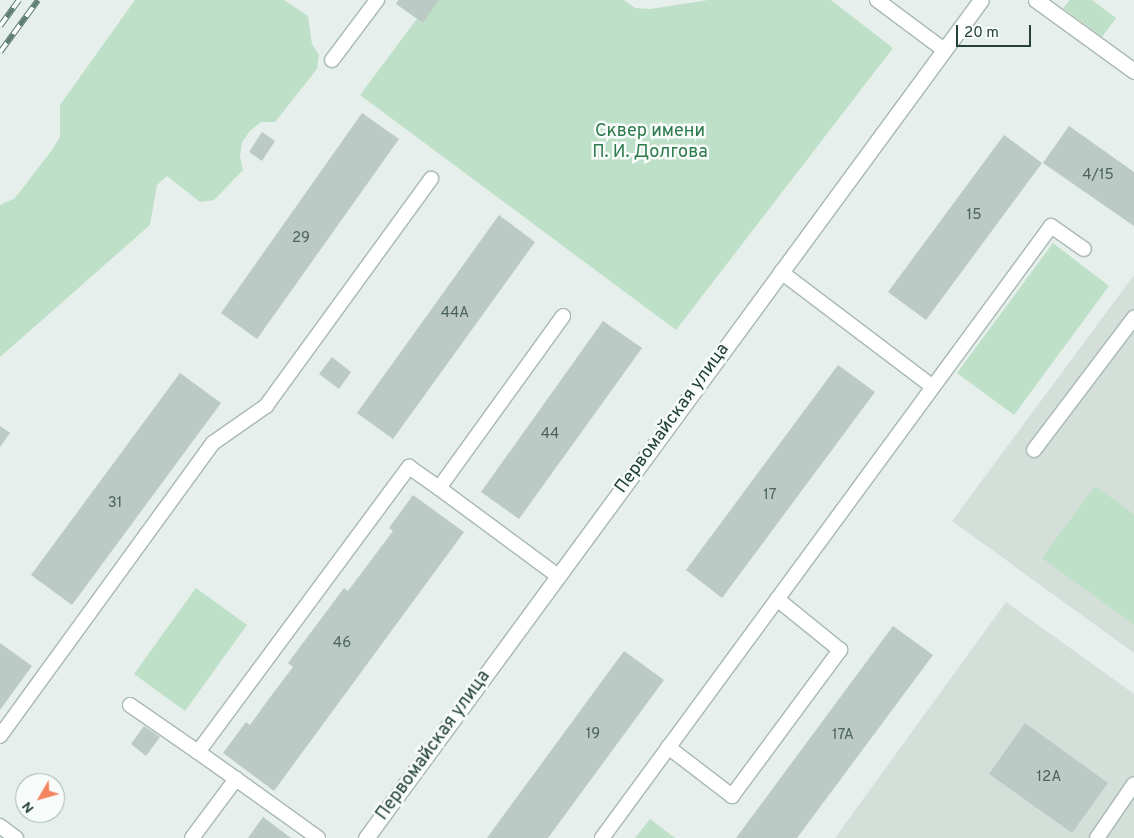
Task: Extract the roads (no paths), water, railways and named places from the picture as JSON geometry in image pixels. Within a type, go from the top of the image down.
[{"type":"main road","name":"Первомайская улица","points":[[366,838],[981,0]]},
{"type":"main road","points":[[1036,0],[1134,71]]},
{"type":"lane","points":[[332,60],[377,0]]},
{"type":"lane","points":[[878,0],[944,50]]},
{"type":"lane","points":[[0,736],[213,443],[266,406],[431,179]]},
{"type":"lane","points":[[602,838],[1051,226],[1084,249]]},
{"type":"lane","points":[[781,272],[932,386]]},
{"type":"lane","points":[[439,488],[563,316]]},
{"type":"lane","points":[[1034,450],[1134,318]]},
{"type":"lane","points":[[198,752],[409,467],[558,576]]},
{"type":"lane","points":[[668,747],[732,796],[840,650],[777,600]]},
{"type":"lane","points":[[130,704],[318,838]]},
{"type":"lane","points":[[192,838],[236,780]]},
{"type":"lane","points":[[1098,838],[1134,784]]},
{"type":"lane","points":[[0,826],[16,838]]},
{"type":"railway","points":[[0,26],[19,0]]},
{"type":"railway","points":[[0,52],[38,0]]},
{"type":"park label","name":"Сквер имени П. И. Долгова","points":[[650,143]]}]
